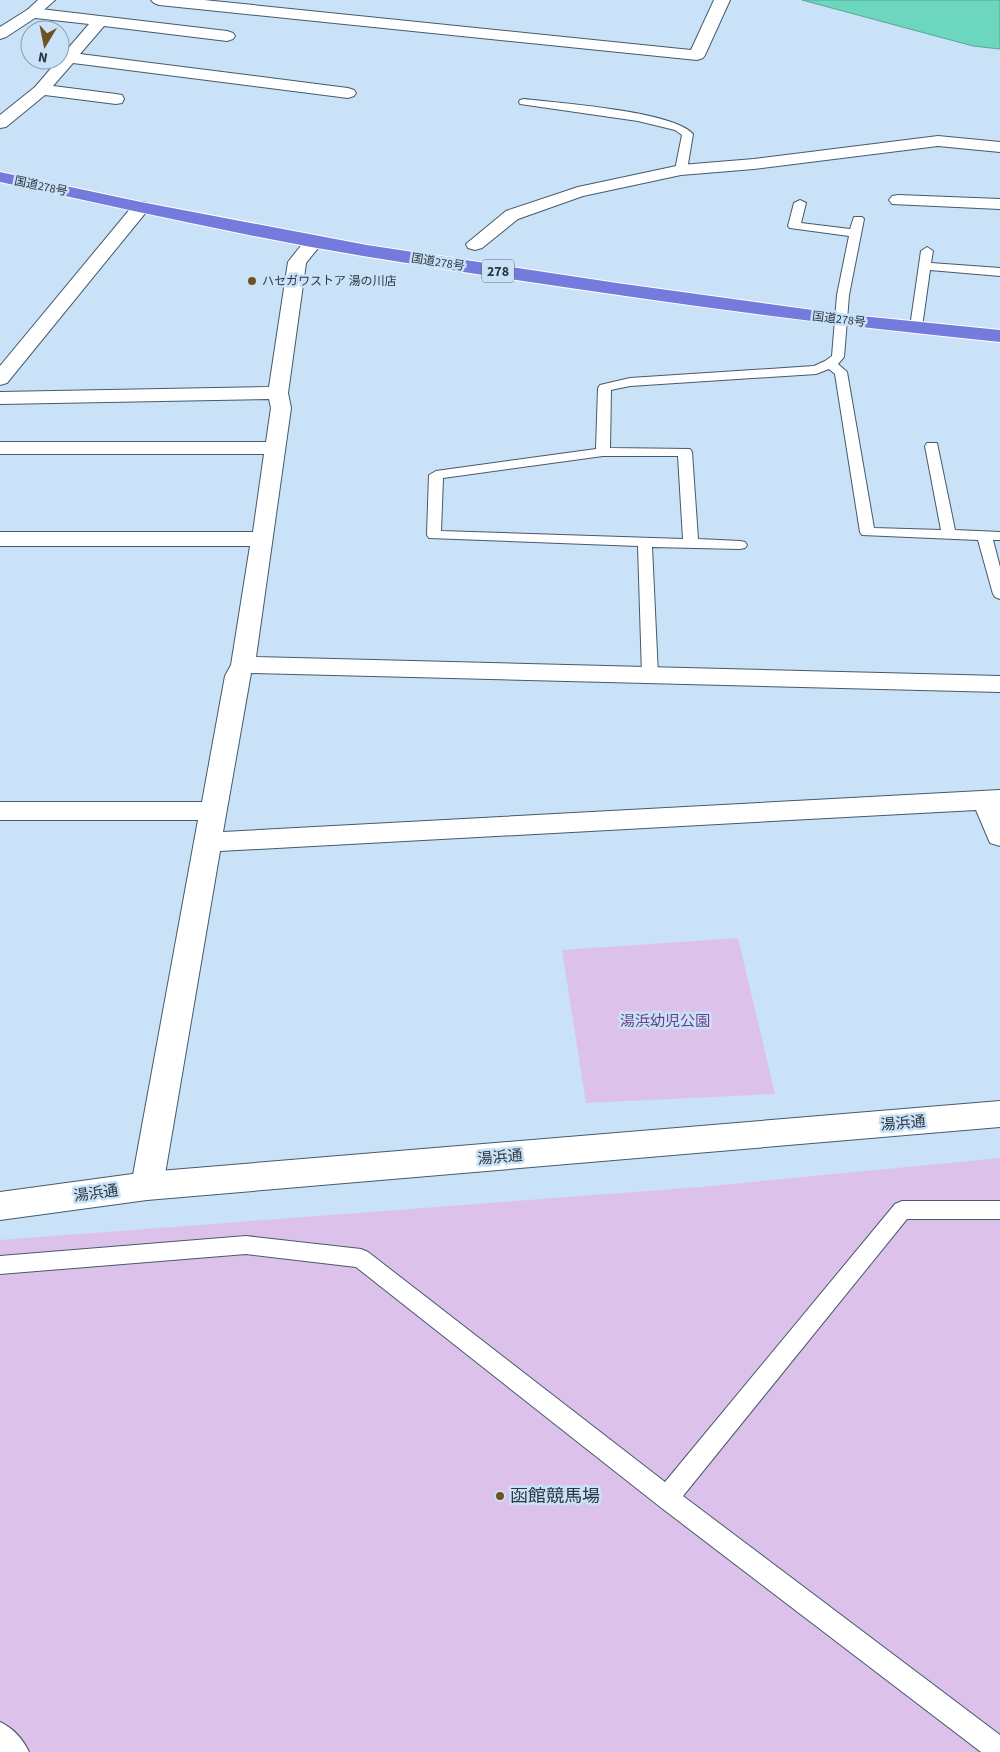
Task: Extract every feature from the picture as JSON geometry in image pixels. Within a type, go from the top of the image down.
[{"type":"highway","name":"国道278号","points":[[0,177],[314,242],[608,288],[842,320],[1000,336]]},
{"type":"street","points":[[0,34],[32,13],[47,0]]},
{"type":"street","points":[[159,0],[223,3],[697,55],[722,0]]},
{"type":"street","points":[[32,13],[228,36]]},
{"type":"street","points":[[70,58],[100,21]]},
{"type":"street","points":[[70,58],[348,93]]},
{"type":"street","points":[[0,123],[41,90],[59,70]]},
{"type":"street","points":[[280,100],[292,86]]},
{"type":"street","points":[[41,90],[116,99]]},
{"type":"street","points":[[476,244],[512,214],[578,192],[682,170],[754,164],[938,141],[1000,147]]},
{"type":"street","points":[[898,200],[928,203],[1000,204]]},
{"type":"street","points":[[0,379],[142,207]]},
{"type":"street","points":[[147,1186],[237,676],[243,665],[281,408],[278,393],[297,262],[314,242]]},
{"type":"street","points":[[0,398],[278,393]]},
{"type":"street","points":[[0,448],[275,448]]},
{"type":"street","points":[[0,539],[263,539]]},
{"type":"street","points":[[243,665],[1000,684]]},
{"type":"street","points":[[209,842],[993,799],[1000,836]]},
{"type":"street","points":[[0,811],[213,811]]},
{"type":"street","name":"湯浜通","points":[[0,1206],[147,1186],[1000,1114]]},
{"type":"lane","points":[[524,102],[633,117],[682,129],[688,134],[682,170]]},
{"type":"lane","points":[[800,203],[794,226],[856,233]]},
{"type":"lane","points":[[603,452],[605,388],[630,382],[816,370],[830,364],[838,357],[843,295],[858,219]]},
{"type":"lane","points":[[916,328],[927,251]]},
{"type":"lane","points":[[925,266],[1000,272]]},
{"type":"lane","points":[[830,364],[841,372],[866,532],[1000,536]]},
{"type":"lane","points":[[932,446],[949,534]]},
{"type":"lane","points":[[691,544],[685,452],[603,452],[436,475],[434,535],[691,544],[740,545]]},
{"type":"lane","points":[[984,535],[997,571],[1000,594]]},
{"type":"lane","points":[[644,542],[650,675]]},
{"type":"lane","points":[[668,1498],[902,1210],[1000,1210]]},
{"type":"lane","points":[[0,1265],[246,1245],[361,1258],[668,1498],[1000,1751]]},
{"type":"lane","points":[[0,1735],[16,1752]]},
{"type":"green space","name":"湯浜幼児公園","points":[[738,938],[775,1094],[586,1103],[562,950]]},
{"type":"green space","name":"函館競馬場","points":[[1000,1158],[1000,1752],[0,1752],[0,1240],[701,1187]]},
{"type":"shaded area","points":[[802,0],[1000,0],[1000,49],[973,46]]},
{"type":"place","name":"ハセガワストア 湯の川店","points":[[252,281]]},
{"type":"place","name":"函館競馬場","points":[[500,1496]]}]
